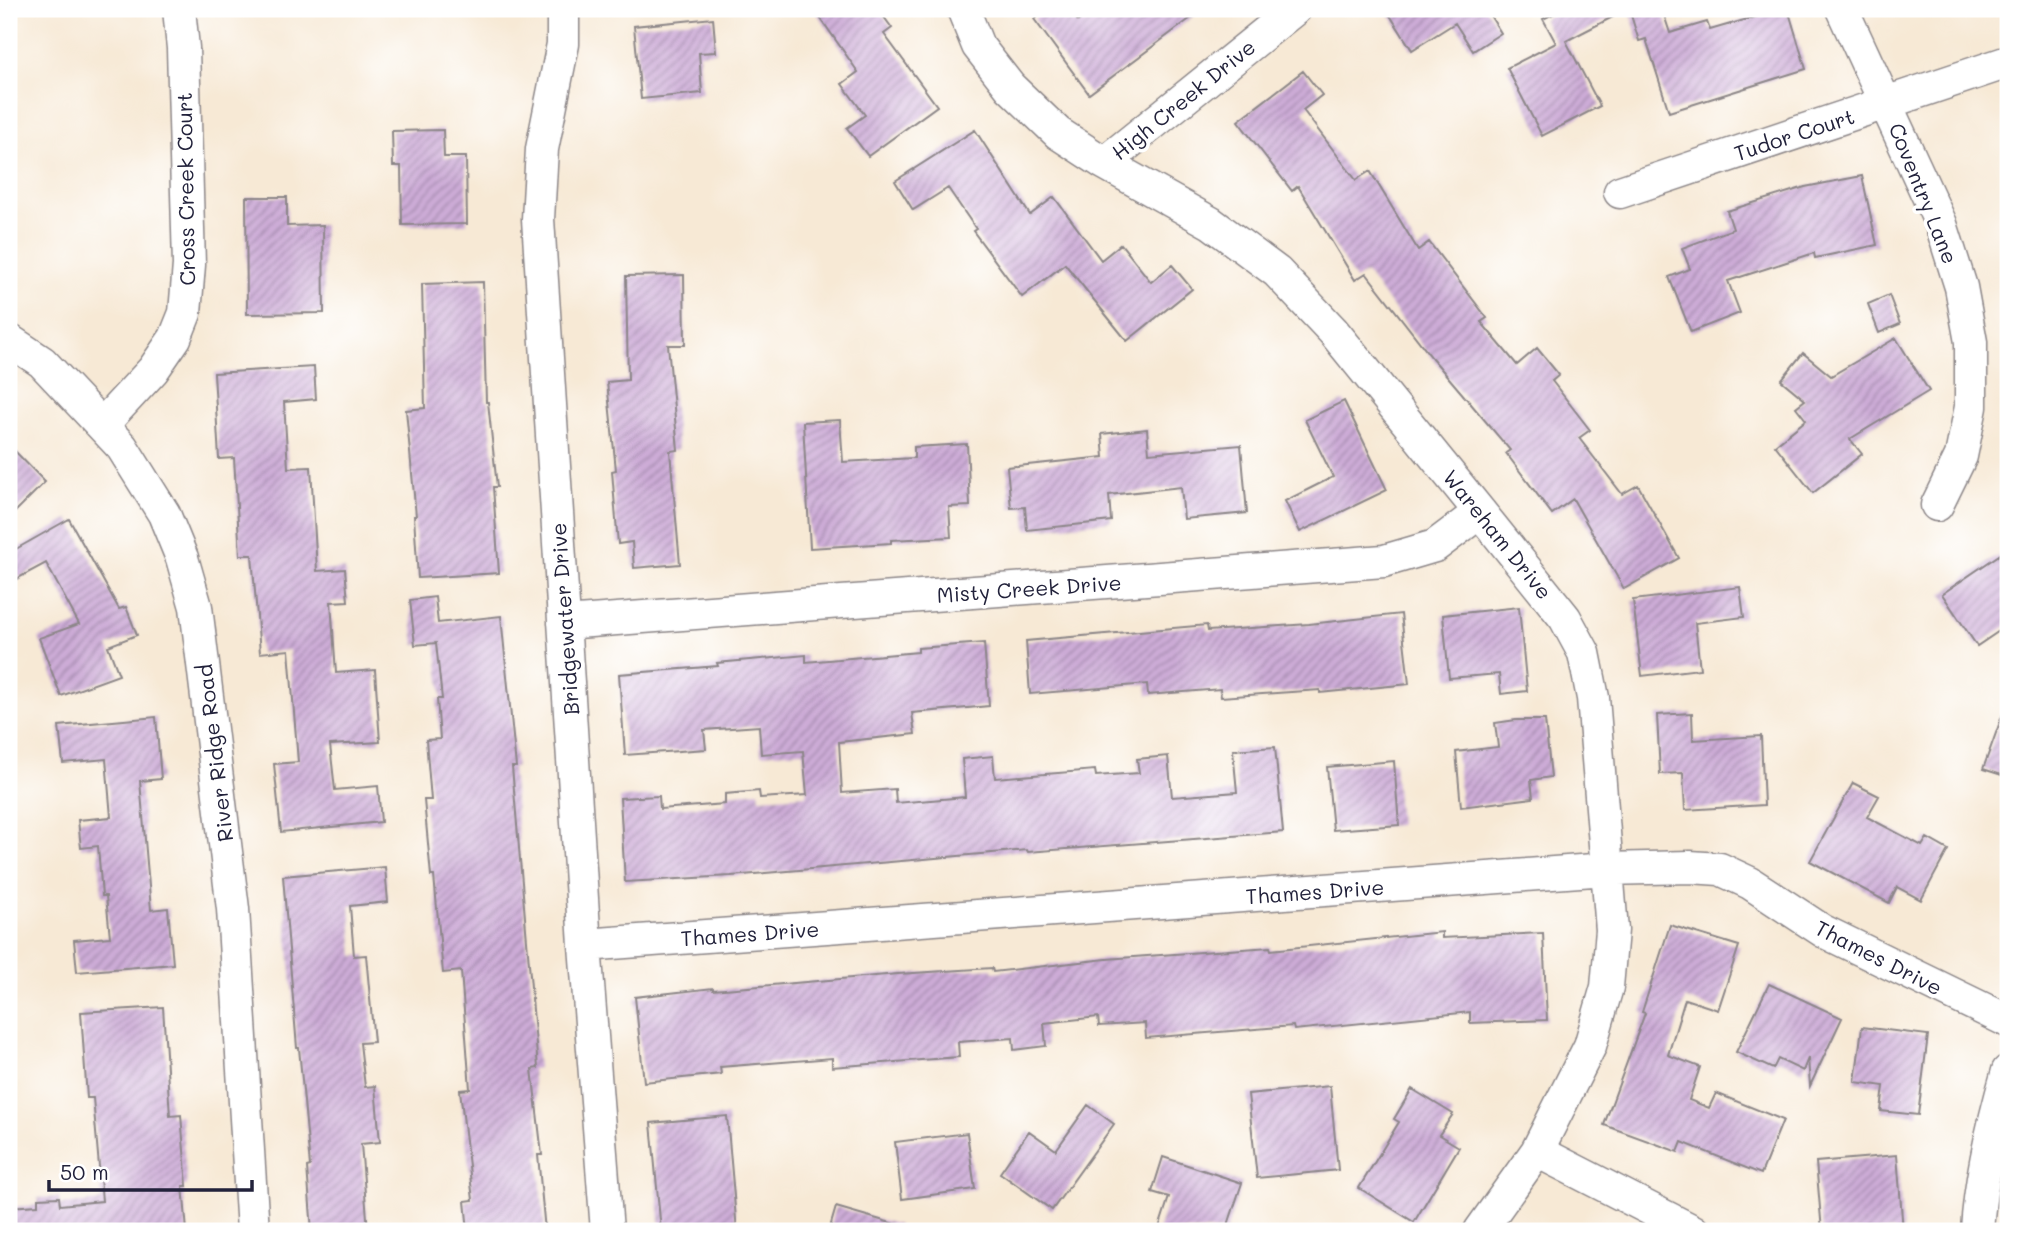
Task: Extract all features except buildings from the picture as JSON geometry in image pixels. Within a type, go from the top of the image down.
[{"type":"street","name":"Cross Creek Court","points":[[102,425],[153,370],[175,338],[185,313],[189,265],[183,48],[179,9]]},
{"type":"street","name":"Bridgewater Drive","points":[[563,9],[563,44],[542,149],[538,219],[585,945],[607,1231]]},
{"type":"street","name":"Wareham Drive","points":[[963,9],[978,46],[1010,86],[1058,133],[1104,163],[1211,223],[1277,272],[1333,331],[1480,512],[1565,618],[1584,653],[1593,698],[1612,930],[1607,987],[1590,1046],[1537,1151],[1480,1231]]},
{"type":"street","name":"High Creek Drive","points":[[1104,163],[1295,9]]},
{"type":"street","name":"Coventry Lane","points":[[1842,9],[1941,224],[1961,286],[1971,342],[1971,407],[1961,456],[1937,505]]},
{"type":"street","name":"Tudor Court","points":[[1619,192],[2008,62]]},
{"type":"street","name":"River Ridge Road","points":[[9,340],[42,362],[122,447],[164,514],[182,558],[196,607],[233,909],[253,1231]]},
{"type":"street","name":"Misty Creek Drive","points":[[564,623],[1384,561],[1436,546],[1480,512]]},
{"type":"street","name":"Thames Drive","points":[[585,945],[1607,869],[1690,867],[1720,870],[1750,883],[1823,931],[2008,1021]]},
{"type":"street","points":[[1977,1231],[1978,1208],[1996,1115],[2008,1071]]},
{"type":"street","points":[[1537,1151],[1693,1231]]}]
